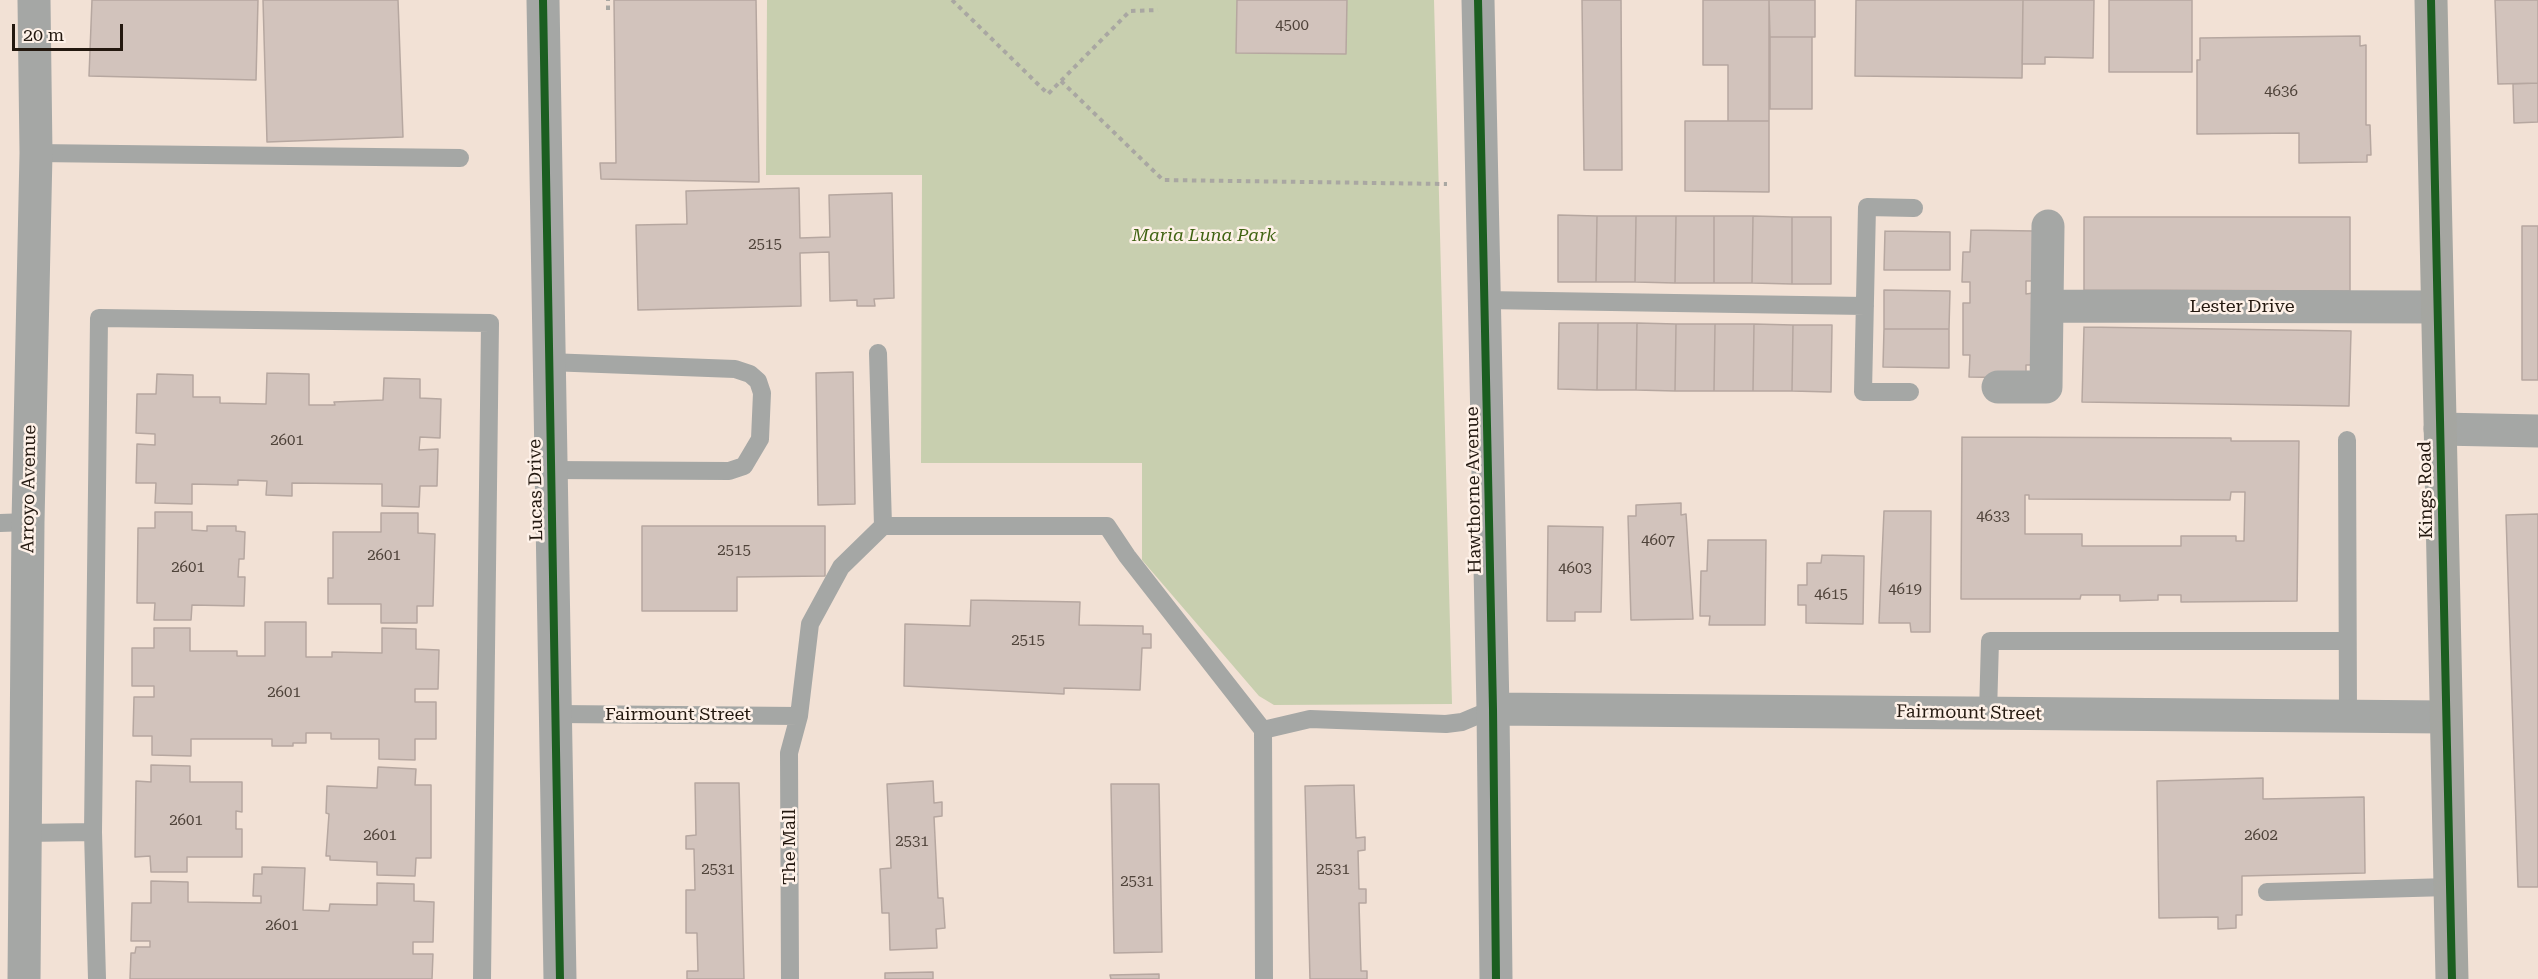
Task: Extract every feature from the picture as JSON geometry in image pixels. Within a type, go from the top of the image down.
[{"type":"street","name":"Arroyo Avenue","points":[[24,979],[25,833],[14,523],[36,153],[34,0]]},
{"type":"street","name":"Lucas Drive","points":[[543,0],[561,979]]},
{"type":"street","name":"Hawthorne Avenue","points":[[1478,0],[1493,709],[1496,979]]},
{"type":"street","name":"Kings Road","points":[[2431,0],[2452,979]]},
{"type":"street","points":[[1998,387],[2046,387],[2048,226]]},
{"type":"street","name":"Lester Drive","points":[[2048,306],[2437,307]]},
{"type":"street","points":[[2440,429],[2538,431]]},
{"type":"street","name":"Fairmount Street","points":[[1493,709],[2445,717]]},
{"type":"lane","points":[[36,153],[460,158]]},
{"type":"lane","points":[[1910,392],[1863,392],[1867,207],[1914,208]]},
{"type":"lane","points":[[1484,300],[1865,306]]},
{"type":"lane","points":[[97,979],[93,832],[99,318],[490,323],[482,979]]},
{"type":"lane","points":[[878,353],[883,526],[1107,526],[1127,556],[1263,730],[1264,979]]},
{"type":"lane","points":[[548,362],[735,369],[750,374],[758,381],[762,393],[760,439],[744,466],[729,471],[551,470]]},
{"type":"lane","points":[[2347,440],[2348,717]]},
{"type":"lane","name":"The Mall","points":[[790,979],[789,753],[799,716],[810,624],[841,567],[883,526]]},
{"type":"lane","points":[[1988,713],[1990,641],[2348,641]]},
{"type":"lane","points":[[1263,730],[1310,718],[1446,724],[1462,722],[1493,709]]},
{"type":"lane","name":"Fairmount Street","points":[[556,714],[799,716]]},
{"type":"lane","points":[[25,833],[93,832]]},
{"type":"lane","points":[[2267,892],[2450,887]]},
{"type":"path","points":[[608,0],[608,10]]},
{"type":"path","points":[[952,0],[1048,94],[1130,11],[1158,10]]},
{"type":"path","points":[[1061,81],[1163,180],[1448,184]]},
{"type":"green space","name":"Maria Luna Park","points":[[767,0],[1434,0],[1452,704],[1274,705],[1259,696],[1142,560],[1142,463],[921,463],[922,175],[766,175]]},
{"type":"building","points":[[92,0],[258,0],[256,80],[89,76]]},
{"type":"building","points":[[263,0],[398,0],[403,137],[267,142]]},
{"type":"building","points":[[614,0],[756,0],[759,182],[601,179],[600,163],[616,163]]},
{"type":"building","points":[[1237,0],[1347,0],[1346,54],[1236,53]]},
{"type":"building","points":[[1582,0],[1621,0],[1622,170],[1584,170]]},
{"type":"building","points":[[1703,0],[1769,0],[1769,121],[1728,121],[1728,65],[1703,65]]},
{"type":"building","points":[[1769,0],[1815,0],[1815,37],[1770,37]]},
{"type":"building","points":[[1856,0],[2023,0],[2022,78],[1855,76]]},
{"type":"building","points":[[2023,0],[2094,0],[2093,58],[2045,57],[2045,64],[2022,64]]},
{"type":"building","points":[[2109,0],[2192,0],[2192,72],[2109,72]]},
{"type":"building","points":[[2495,0],[2538,0],[2538,83],[2498,84]]},
{"type":"building","points":[[2360,36],[2360,46],[2366,45],[2366,125],[2370,125],[2371,155],[2367,155],[2367,162],[2299,163],[2299,133],[2197,134],[2197,60],[2200,60],[2200,38]]},
{"type":"building","points":[[1770,37],[1812,37],[1812,109],[1770,109]]},
{"type":"building","points":[[2538,83],[2538,122],[2514,123],[2513,84]]},
{"type":"building","points":[[1685,121],[1769,121],[1769,192],[1685,191]]},
{"type":"building","points":[[799,188],[800,238],[830,237],[829,195],[892,193],[894,298],[874,299],[875,306],[857,306],[857,300],[830,301],[829,252],[800,253],[801,306],[638,310],[636,225],[687,224],[686,191]]},
{"type":"building","points":[[1558,215],[1597,216],[1596,282],[1558,282]]},
{"type":"building","points":[[1597,216],[1636,216],[1635,282],[1596,282]]},
{"type":"building","points":[[1636,216],[1676,216],[1675,283],[1635,282]]},
{"type":"building","points":[[1676,216],[1714,216],[1714,283],[1675,283]]},
{"type":"building","points":[[1714,216],[1753,216],[1752,283],[1714,283]]},
{"type":"building","points":[[1753,216],[1792,217],[1792,284],[1752,283]]},
{"type":"building","points":[[1792,217],[1831,217],[1831,284],[1792,284]]},
{"type":"building","points":[[2084,217],[2350,217],[2350,291],[2084,290]]},
{"type":"building","points":[[2522,226],[2538,226],[2538,380],[2522,380]]},
{"type":"building","points":[[1971,230],[2034,231],[2034,281],[2026,281],[2026,294],[2033,293],[2032,365],[2026,365],[2026,378],[1969,377],[1970,355],[1963,355],[1963,303],[1970,303],[1970,282],[1962,282],[1963,252],[1970,252]]},
{"type":"building","points":[[1885,231],[1950,232],[1950,270],[1884,270]]},
{"type":"building","points":[[1884,290],[1950,291],[1949,329],[1884,329]]},
{"type":"building","points":[[1559,323],[1598,323],[1597,390],[1558,389]]},
{"type":"building","points":[[1598,323],[1637,323],[1636,390],[1597,390]]},
{"type":"building","points":[[1637,323],[1676,324],[1675,391],[1636,390]]},
{"type":"building","points":[[1676,324],[1715,324],[1714,391],[1675,391]]},
{"type":"building","points":[[1715,324],[1754,324],[1753,391],[1714,391]]},
{"type":"building","points":[[1754,324],[1793,325],[1792,391],[1753,391]]},
{"type":"building","points":[[1793,325],[1832,325],[1831,392],[1792,391]]},
{"type":"building","points":[[2084,327],[2351,331],[2349,406],[2082,402]]},
{"type":"building","points":[[1884,329],[1949,329],[1949,368],[1883,367]]},
{"type":"building","points":[[853,372],[855,504],[818,505],[816,373]]},
{"type":"building","points":[[267,373],[309,374],[309,405],[383,400],[384,378],[420,379],[420,398],[441,399],[440,438],[420,437],[419,450],[438,449],[437,486],[420,486],[419,507],[382,506],[382,484],[292,483],[292,496],[266,495],[267,481],[238,480],[238,485],[192,484],[192,504],[155,503],[156,483],[136,483],[137,444],[155,445],[155,434],[136,433],[137,394],[156,394],[157,374],[193,375],[193,397],[220,397],[220,403],[266,404]]},
{"type":"building","points":[[1962,437],[2231,438],[2231,441],[2299,441],[2297,601],[2181,602],[2181,595],[2158,595],[2158,600],[2120,601],[2120,595],[2081,595],[2080,599],[1961,599]],"holes":[[[2231,492],[2245,492],[2244,541],[2236,541],[2236,536],[2181,536],[2181,546],[2082,546],[2082,534],[2025,534],[2025,495],[2029,495],[2029,499],[2230,500]]]},
{"type":"building","points":[[1681,503],[1681,515],[1686,514],[1693,619],[1631,620],[1628,516],[1636,516],[1636,505]]},
{"type":"building","points":[[1884,511],[1931,511],[1930,632],[1911,632],[1910,623],[1879,623]]},
{"type":"building","points":[[155,512],[192,512],[192,530],[207,531],[207,526],[236,526],[236,531],[245,532],[244,559],[239,559],[238,577],[245,577],[244,606],[192,605],[191,620],[154,620],[155,603],[137,603],[138,528],[155,528]]},
{"type":"building","points":[[381,513],[418,513],[418,533],[435,534],[433,606],[417,606],[417,623],[381,623],[381,604],[328,604],[328,578],[333,578],[333,532],[381,532]]},
{"type":"building","points":[[2538,514],[2538,887],[2518,887],[2506,515]]},
{"type":"building","points":[[642,526],[825,526],[825,576],[737,577],[737,611],[642,611]]},
{"type":"building","points":[[1548,526],[1603,527],[1601,612],[1575,612],[1575,621],[1547,621]]},
{"type":"building","points":[[1708,540],[1766,540],[1765,625],[1709,625],[1710,616],[1700,616],[1701,571],[1707,571]]},
{"type":"building","points":[[1822,555],[1864,556],[1863,624],[1806,623],[1806,605],[1798,605],[1798,585],[1807,585],[1807,563],[1821,563]]},
{"type":"building","points":[[971,600],[1080,602],[1079,625],[1143,626],[1143,634],[1151,634],[1151,648],[1142,648],[1140,690],[1064,688],[1064,694],[904,686],[905,624],[970,626]]},
{"type":"building","points":[[265,622],[306,622],[306,657],[332,657],[332,652],[382,653],[382,628],[416,629],[416,649],[439,650],[438,689],[415,689],[415,702],[436,702],[436,739],[415,739],[415,760],[379,759],[379,739],[331,739],[331,733],[306,733],[306,743],[293,743],[293,746],[272,746],[272,739],[191,739],[191,756],[152,755],[152,736],[133,736],[134,697],[154,697],[154,686],[132,686],[132,648],[154,648],[154,628],[190,628],[190,651],[237,651],[237,656],[265,656]]},
{"type":"building","points":[[151,765],[190,766],[190,782],[242,782],[242,812],[236,811],[236,829],[242,829],[242,857],[187,857],[187,872],[151,872],[150,856],[135,857],[136,781],[151,782]]},
{"type":"building","points":[[378,767],[416,769],[415,785],[431,785],[431,858],[416,858],[415,876],[377,875],[377,862],[330,860],[330,856],[326,856],[329,814],[326,813],[327,786],[377,788]]},
{"type":"building","points":[[2263,778],[2263,799],[2364,797],[2365,873],[2242,876],[2242,915],[2236,915],[2236,928],[2218,929],[2218,917],[2159,918],[2157,781]]},
{"type":"building","points":[[933,781],[934,803],[942,802],[942,816],[934,817],[938,898],[943,898],[945,928],[936,929],[937,948],[890,950],[889,913],[882,913],[880,869],[891,868],[887,784]]},
{"type":"building","points":[[695,783],[739,783],[744,979],[687,979],[687,971],[698,971],[697,933],[686,933],[686,890],[695,890],[694,849],[686,849],[686,836],[696,835]]},
{"type":"building","points":[[1111,784],[1159,784],[1162,952],[1114,953]]},
{"type":"building","points":[[1354,785],[1356,838],[1365,837],[1365,850],[1358,851],[1359,889],[1366,889],[1366,903],[1359,903],[1361,971],[1367,971],[1367,979],[1310,979],[1305,786]]},
{"type":"building","points":[[262,867],[305,868],[303,910],[329,911],[330,904],[377,905],[377,883],[414,884],[414,901],[434,902],[433,942],[413,942],[413,954],[433,954],[432,979],[130,979],[131,953],[135,953],[136,947],[150,947],[150,941],[131,941],[132,903],[151,903],[151,881],[188,882],[188,902],[261,903],[261,896],[253,896],[254,874],[262,874]]},
{"type":"building","points":[[933,972],[933,979],[885,979],[885,973]]},
{"type":"building","points":[[1159,974],[1159,979],[1111,979],[1110,975]]},
{"type":"cycle path","points":[[543,0],[560,979]]},
{"type":"cycle path","points":[[1478,0],[1493,709],[1496,979]]},
{"type":"cycle path","points":[[2431,0],[2452,979]]}]
